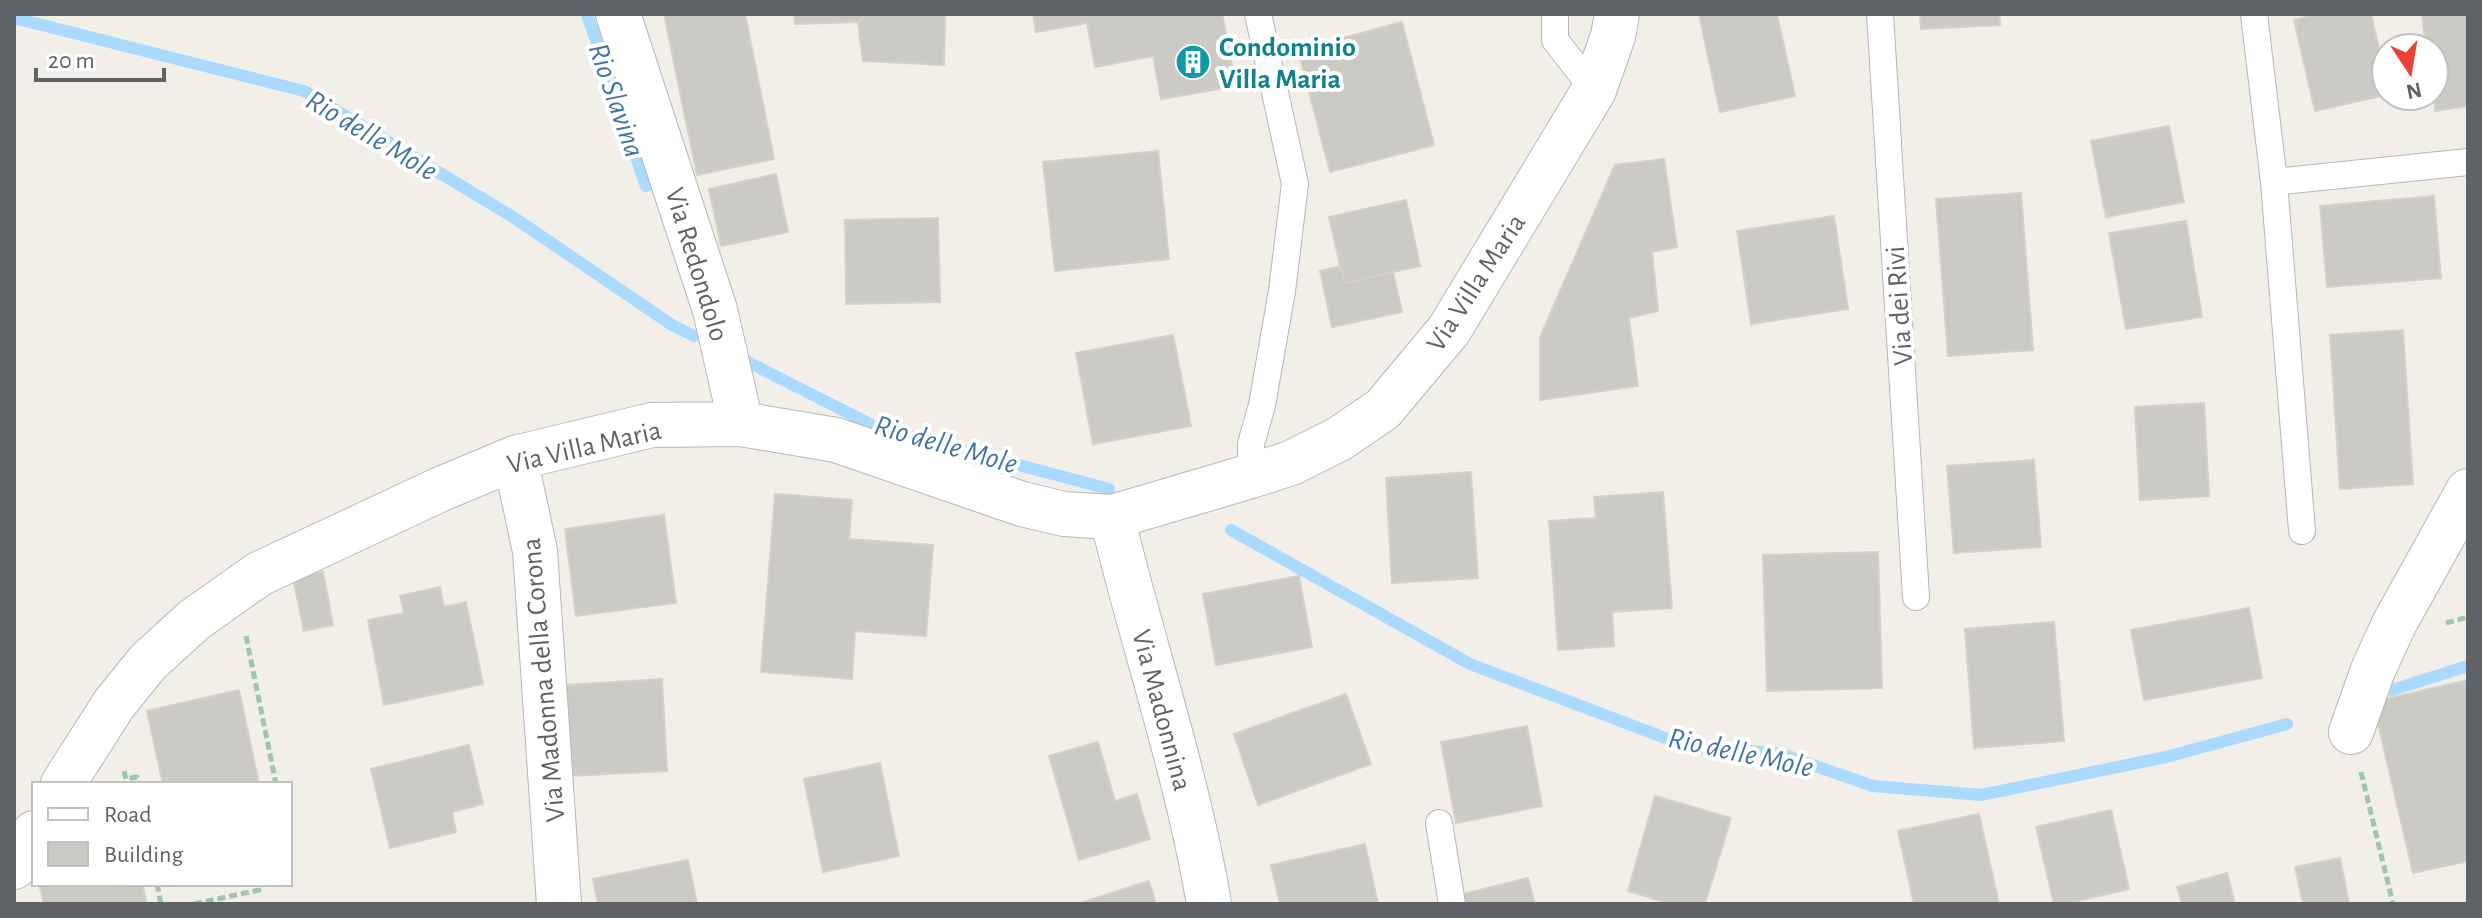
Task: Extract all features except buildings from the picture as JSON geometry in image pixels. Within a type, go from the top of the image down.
[{"type":"street","name":"Via Redondolo","points":[[618,14],[715,310],[741,424]]},
{"type":"street","name":"Via Villa Maria","points":[[64,782],[114,704],[148,662],[194,620],[259,574],[515,458],[652,425],[741,424],[836,440],[1036,507],[1064,514],[1112,517],[1291,463],[1339,439],[1383,409],[1449,330],[1594,90],[1613,36],[1617,14]]},
{"type":"street","name":"Via Madonna della Corona","points":[[515,458],[535,551],[559,904]]},
{"type":"street","points":[[2351,732],[2373,670],[2394,624],[2468,491]]},
{"type":"street","name":"Via Madonnina","points":[[1112,517],[1127,583],[1197,837],[1209,904]]},
{"type":"street","points":[[14,867],[32,836]]},
{"type":"lane","points":[[1251,476],[1251,444],[1262,405],[1279,305],[1295,184],[1258,14]]},
{"type":"lane","points":[[1555,14],[1555,40],[1594,90]]},
{"type":"lane","name":"Via dei Rivi","points":[[1880,14],[1916,597]]},
{"type":"lane","points":[[2254,14],[2274,182],[2302,531]]},
{"type":"lane","points":[[2274,182],[2468,162]]},
{"type":"lane","points":[[1439,823],[1452,904]]},
{"type":"path","points":[[236,590],[276,782]]},
{"type":"path","points":[[2351,732],[2393,904]]},
{"type":"path","points":[[194,904],[259,890],[258,886]]},
{"type":"waterway","name":"Rio Slavina","points":[[587,14],[646,186]]},
{"type":"waterway","name":"Rio delle Mole","points":[[14,18],[304,91],[513,217],[672,325],[694,336]]},
{"type":"waterway","name":"Rio delle Mole","points":[[746,361],[876,427],[1109,489]]},
{"type":"waterway","name":"Rio delle Mole","points":[[1231,530],[1470,664],[1689,747],[1778,753],[1873,786],[1981,795],[2166,757],[2287,724]]},
{"type":"waterway","name":"Rio delle Mole","points":[[2392,690],[2468,666]]},
{"type":"place","name":"Condominio Villa Maria","points":[[1193,62]]}]
